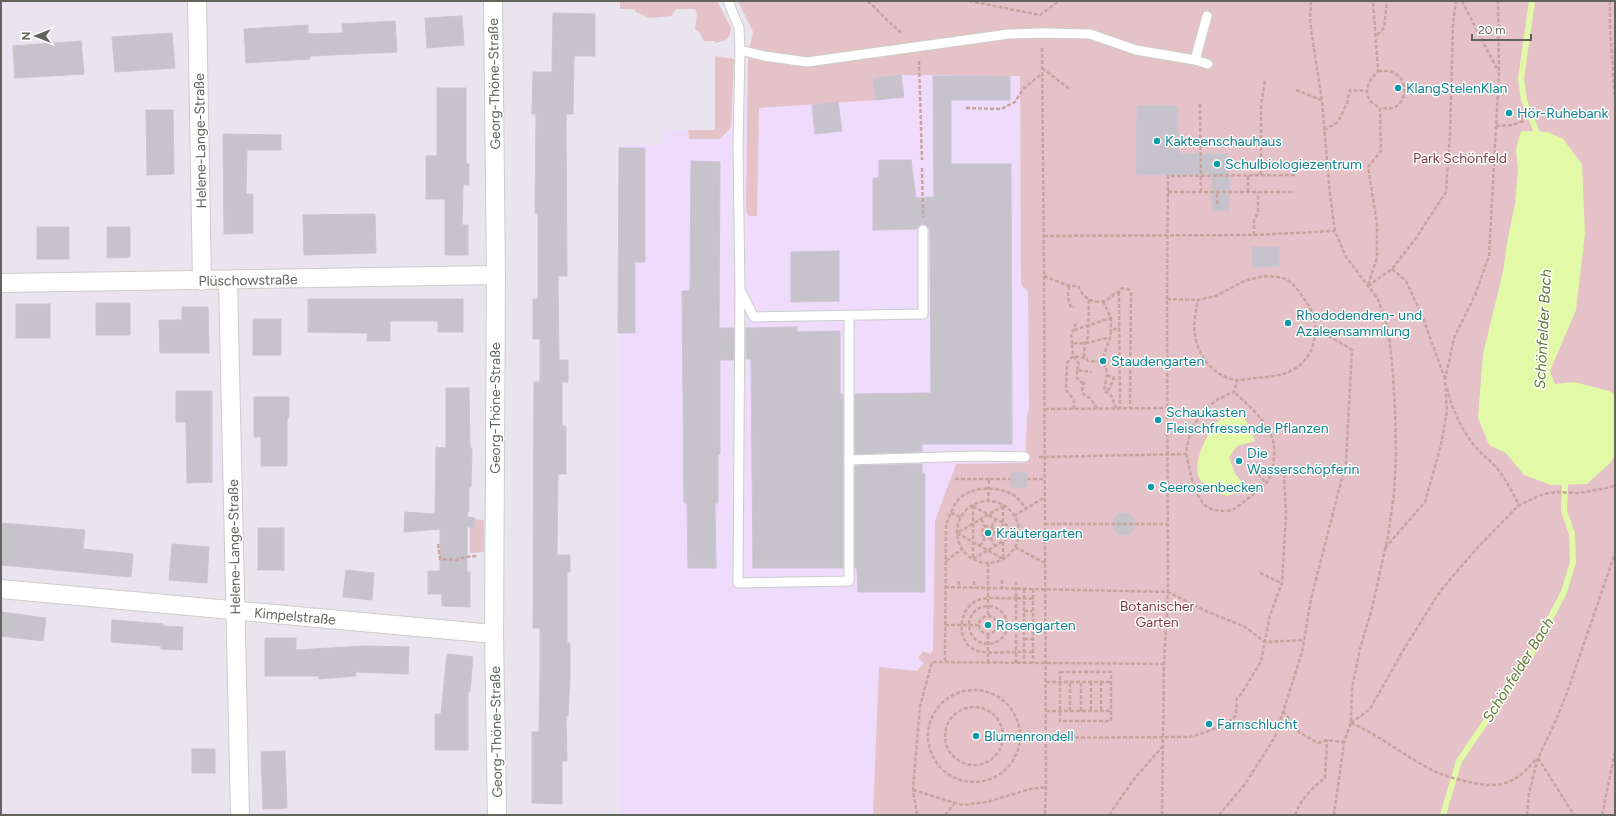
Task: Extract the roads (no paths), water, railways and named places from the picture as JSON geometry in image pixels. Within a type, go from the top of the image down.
[{"type":"street","name":"Helene-Lange-Straße","points":[[197,1],[202,281]]},
{"type":"street","name":"Georg-Thöne-Straße","points":[[493,1],[496,275],[494,634],[497,815]]},
{"type":"street","name":"Plüschowstraße","points":[[1,283],[202,281],[496,275]]},
{"type":"street","name":"Helene-Lange-Straße","points":[[228,280],[240,815]]},
{"type":"street","name":"Kimpelstraße","points":[[1,589],[494,634]]},
{"type":"lane","points":[[728,1],[739,28],[740,50],[738,145],[740,291],[738,583],[848,581],[849,316]]},
{"type":"lane","points":[[1195,60],[1208,16]]},
{"type":"lane","points":[[740,50],[764,56],[807,62],[1009,34],[1090,34],[1136,50],[1195,60],[1208,64]]},
{"type":"lane","points":[[740,291],[754,317],[923,314],[923,230]]},
{"type":"lane","points":[[848,460],[969,456],[1025,457]]},
{"type":"water","points":[[1521,131],[1548,132],[1563,139],[1582,164],[1585,234],[1576,310],[1550,371],[1555,384],[1574,382],[1615,394],[1615,455],[1610,463],[1587,484],[1551,485],[1524,475],[1506,453],[1489,445],[1478,418],[1483,354],[1503,272],[1515,204],[1518,170],[1516,149]]},
{"type":"water","points":[[1231,413],[1241,416],[1247,422],[1255,441],[1237,446],[1229,457],[1235,474],[1245,485],[1233,494],[1227,496],[1217,492],[1202,482],[1198,475],[1197,467],[1202,448],[1212,429],[1223,417]]},
{"type":"waterway","name":"Schönfelder Bach","points":[[1532,1],[1521,79],[1524,100],[1539,138]]},
{"type":"waterway","name":"Schönfelder Bach","points":[[1443,815],[1459,761],[1531,655],[1564,592],[1573,562],[1572,534],[1564,511],[1565,485],[1563,478]]},
{"type":"place","name":"KlangStelenKlan","points":[[1398,88]]},
{"type":"place","name":"Hör-Ruhebank","points":[[1509,113]]},
{"type":"place","name":"Kakteenschauhaus","points":[[1157,141]]},
{"type":"place","name":"Schulbiologiezentrum","points":[[1217,164]]},
{"type":"place","name":"Rhododendren- und Azaleensammlung","points":[[1288,323]]},
{"type":"place","name":"Staudengarten","points":[[1103,361]]},
{"type":"place","name":"Schaukasten Fleischfressende Pflanzen","points":[[1158,420]]},
{"type":"place","name":"Die Wasserschöpferin","points":[[1239,461]]},
{"type":"place","name":"Seerosenbecken","points":[[1151,487]]},
{"type":"place","name":"Kräutergarten","points":[[988,533]]},
{"type":"place","name":"Rosengarten","points":[[988,625]]},
{"type":"place","name":"Farnschlucht","points":[[1209,724]]},
{"type":"place","name":"Blumenrondell","points":[[976,736]]},
{"type":"park label","name":"Park Schönfeld","points":[[1460,158]]},
{"type":"park label","name":"Botanischer Garten","points":[[1157,614]]}]
